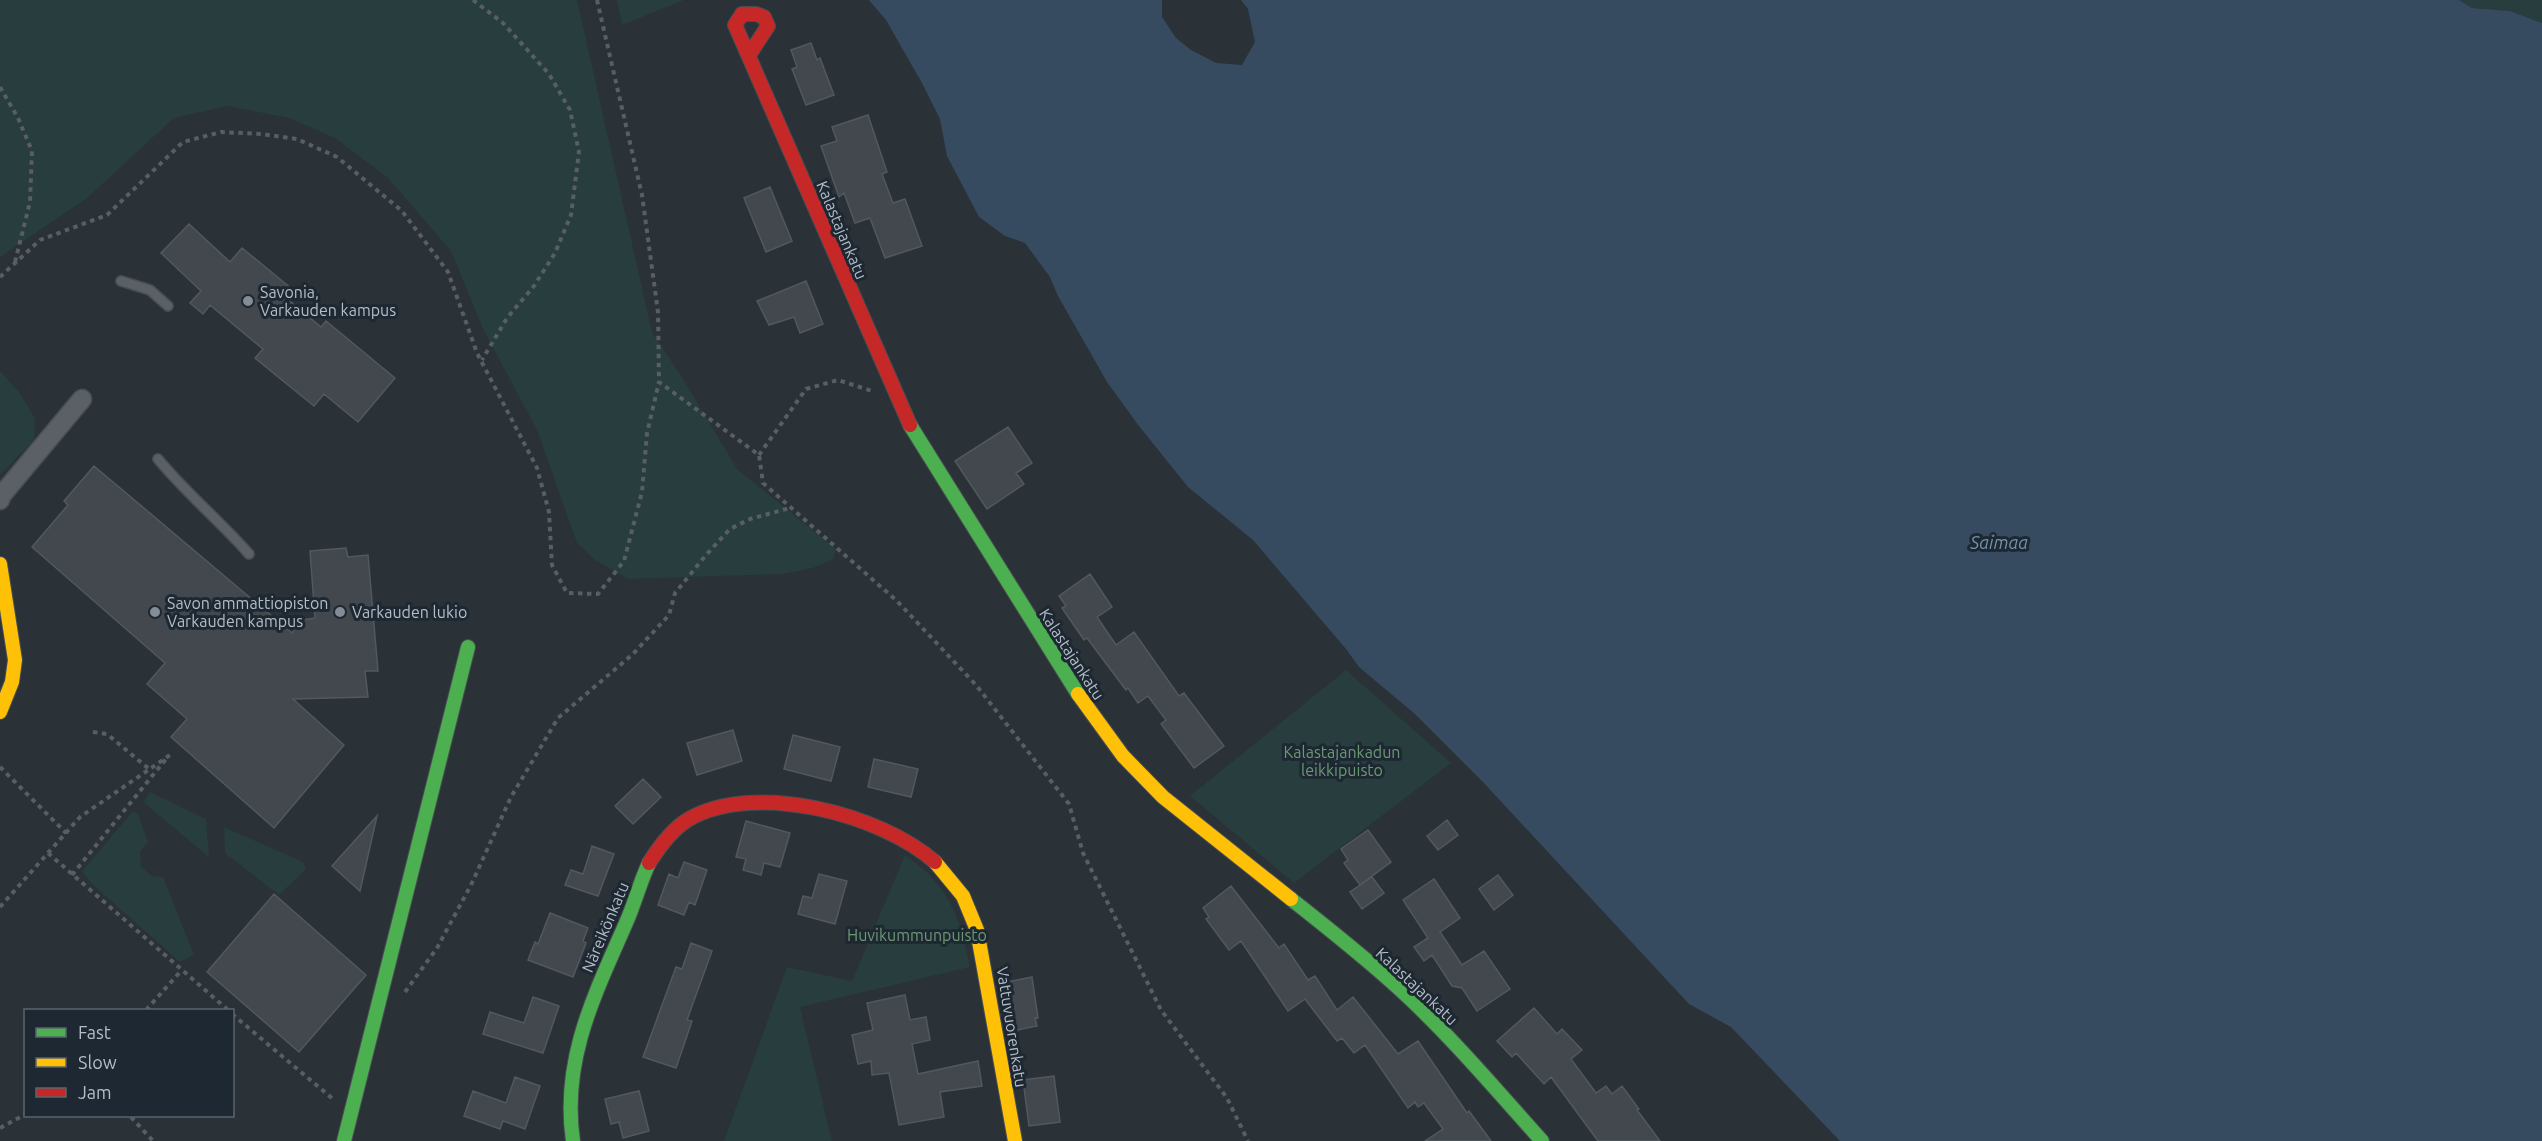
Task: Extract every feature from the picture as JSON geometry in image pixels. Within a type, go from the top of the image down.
[{"type":"street","name":"Kalastajankatu","points":[[749,55],[909,424],[1091,714],[1123,756],[1163,797],[1256,861],[1407,996],[1451,1040],[1542,1141]]},
{"type":"street","points":[[0,500],[82,399]]},
{"type":"street","points":[[0,564],[15,660],[12,682],[0,712]]},
{"type":"street","points":[[344,1141],[468,647]]},
{"type":"street","name":"Näreikönkatu","points":[[573,1141],[569,1119],[570,1086],[575,1052],[592,999],[649,863],[667,838],[689,819],[715,808],[741,802],[766,803]]},
{"type":"street","name":"Vattuvuorenkatu","points":[[766,803],[814,809],[858,820],[890,832],[922,851],[947,873],[964,898],[981,942],[1015,1141]]},
{"type":"lane","points":[[121,281],[150,290],[168,306]]},
{"type":"lane","points":[[158,459],[177,481],[221,522],[249,554]]},
{"type":"path","points":[[473,0],[503,22],[549,74],[570,110],[579,152],[571,215],[555,253],[534,286],[507,318],[481,361]]},
{"type":"path","points":[[0,277],[40,240],[107,215],[183,142],[221,132],[297,139],[337,157],[402,211],[448,272],[481,361],[537,468],[549,512],[552,565],[567,593],[598,594],[624,561],[642,492],[647,433],[659,382],[658,312],[642,195],[597,0]]},
{"type":"path","points":[[0,87],[18,118],[32,151],[30,202],[15,263]]},
{"type":"path","points":[[895,392],[869,391],[838,381],[806,389],[759,454],[763,483],[897,601],[976,686],[1069,804],[1083,853],[1161,1010],[1227,1098],[1248,1141]]},
{"type":"path","points":[[659,382],[759,454]]},
{"type":"path","points":[[379,1000],[403,994],[437,948],[471,885],[511,797],[558,718],[626,661],[662,623],[669,615],[675,593],[730,529],[750,519],[791,508]]},
{"type":"path","points":[[93,732],[106,734],[149,769]]},
{"type":"path","points":[[0,907],[80,817],[170,755],[72,875]]},
{"type":"path","points":[[0,767],[66,832]]},
{"type":"path","points":[[48,853],[226,1009]]},
{"type":"path","points":[[148,1009],[181,971]]},
{"type":"path","points":[[234,1016],[350,1114]]},
{"type":"path","points":[[0,1128],[24,1115]]},
{"type":"path","points":[[130,1117],[153,1141]]},
{"type":"green space","points":[[0,0],[577,0],[652,332],[737,469],[836,549],[833,559],[813,568],[783,574],[629,579],[595,560],[577,543],[537,430],[483,329],[451,251],[388,178],[335,138],[289,118],[227,106],[174,118],[86,199],[0,257]]},
{"type":"green space","points":[[617,0],[684,0],[622,25]]},
{"type":"green space","points":[[2459,0],[2542,0],[2542,23],[2510,11],[2472,8]]},
{"type":"green space","points":[[0,371],[19,392],[35,418],[34,440],[0,475]]},
{"type":"green space","name":"Kalastajankadun leikkipuisto","points":[[1346,670],[1451,763],[1294,883],[1190,796]]},
{"type":"green space","points":[[150,792],[206,819],[209,857],[143,802]]},
{"type":"green space","points":[[133,811],[138,814],[148,842],[140,852],[141,867],[152,876],[163,877],[194,955],[180,962],[91,883],[82,871]]},
{"type":"green space","points":[[224,827],[303,862],[306,869],[279,895],[225,853]]},
{"type":"green space","name":"Huvikummunpuisto","points":[[905,855],[932,878],[950,903],[962,932],[970,967],[800,1007],[832,1141],[724,1141],[787,967],[852,981]]},
{"type":"water","name":"Saimaa","points":[[869,0],[1162,0],[1162,17],[1176,38],[1191,50],[1216,63],[1242,65],[1255,42],[1248,9],[1241,0],[2459,0],[2472,8],[2510,11],[2542,23],[2542,1141],[1840,1141],[1731,1027],[1689,1004],[1482,781],[1415,714],[1359,667],[1253,540],[1188,487],[1107,382],[1058,296],[1050,277],[1025,243],[1005,236],[979,217],[947,156],[940,119],[922,83],[886,20]]},
{"type":"building","points":[[811,43],[817,60],[820,58],[834,95],[806,105],[792,69],[797,67],[791,50]]},
{"type":"building","points":[[868,115],[887,172],[882,174],[893,203],[905,199],[922,246],[885,258],[870,218],[855,223],[844,193],[839,197],[821,146],[837,141],[832,127]]},
{"type":"building","points":[[770,187],[792,241],[766,252],[744,198]]},
{"type":"building","points":[[189,224],[230,262],[242,248],[292,289],[285,297],[321,327],[326,321],[395,378],[358,422],[324,394],[314,406],[255,358],[263,349],[210,305],[203,314],[190,303],[201,291],[161,253]]},
{"type":"building","points":[[806,281],[823,324],[800,333],[794,317],[769,325],[757,301]]},
{"type":"building","points":[[1008,427],[1032,463],[1016,473],[1024,484],[987,509],[955,461]]},
{"type":"building","points":[[94,466],[292,633],[302,620],[315,618],[310,551],[346,548],[348,557],[368,555],[378,671],[365,671],[368,697],[293,699],[344,745],[274,828],[171,737],[187,719],[147,684],[165,663],[32,547],[68,505],[64,501]]},
{"type":"building","points":[[1090,574],[1112,607],[1097,617],[1116,645],[1134,632],[1179,696],[1184,693],[1224,746],[1194,768],[1161,724],[1166,720],[1148,696],[1138,703],[1087,638],[1084,640],[1062,608],[1066,606],[1059,596]]},
{"type":"building","points":[[733,730],[742,761],[697,775],[687,743]]},
{"type":"building","points":[[793,735],[840,747],[831,781],[784,769]]},
{"type":"building","points":[[874,759],[918,769],[911,797],[868,787]]},
{"type":"building","points":[[643,779],[661,797],[633,824],[615,806]]},
{"type":"building","points":[[377,816],[360,891],[332,866]]},
{"type":"building","points":[[1447,820],[1458,835],[1438,850],[1427,836]]},
{"type":"building","points":[[746,821],[790,833],[780,867],[764,863],[761,875],[743,870],[746,859],[736,857]]},
{"type":"building","points":[[1368,830],[1391,862],[1360,885],[1344,863],[1348,860],[1341,849]]},
{"type":"building","points":[[592,846],[614,854],[598,896],[565,885],[571,870],[583,874]]},
{"type":"building","points":[[684,862],[707,870],[695,905],[689,902],[684,915],[658,905],[669,874],[678,878]]},
{"type":"building","points":[[819,874],[847,881],[835,924],[798,914],[803,896],[812,898]]},
{"type":"building","points":[[1498,875],[1513,895],[1494,910],[1479,889]]},
{"type":"building","points":[[1372,877],[1384,893],[1362,909],[1350,892]]},
{"type":"building","points":[[1434,879],[1460,918],[1440,932],[1462,965],[1484,951],[1510,989],[1477,1011],[1462,988],[1452,986],[1432,955],[1424,961],[1414,947],[1428,938],[1403,900]]},
{"type":"building","points":[[1231,886],[1279,948],[1284,944],[1308,980],[1315,976],[1337,1010],[1353,997],[1398,1054],[1418,1041],[1467,1113],[1469,1111],[1491,1141],[1425,1141],[1443,1129],[1424,1103],[1418,1107],[1415,1102],[1408,1108],[1365,1045],[1354,1053],[1342,1038],[1337,1041],[1305,999],[1288,1011],[1241,941],[1229,950],[1206,919],[1209,917],[1203,908]]},
{"type":"building","points":[[274,894],[366,975],[299,1052],[207,972]]},
{"type":"building","points":[[550,913],[588,928],[583,941],[586,943],[573,977],[528,960],[535,942],[538,944]]},
{"type":"building","points":[[691,943],[712,951],[687,1020],[692,1021],[676,1068],[643,1057],[676,967],[682,969]]},
{"type":"building","points":[[1032,977],[1038,1018],[1035,1018],[1037,1026],[1012,1031],[1002,983]]},
{"type":"building","points":[[905,995],[910,1020],[926,1017],[930,1040],[912,1044],[918,1074],[978,1061],[982,1086],[940,1092],[944,1117],[899,1125],[889,1073],[872,1075],[871,1061],[858,1064],[852,1035],[873,1030],[867,1003]]},
{"type":"building","points":[[533,997],[559,1006],[543,1053],[483,1034],[490,1012],[524,1023]]},
{"type":"building","points":[[1534,1008],[1557,1034],[1562,1029],[1582,1050],[1571,1059],[1596,1093],[1606,1086],[1612,1094],[1622,1086],[1660,1141],[1598,1141],[1551,1077],[1544,1084],[1516,1053],[1512,1057],[1497,1041]]},
{"type":"building","points":[[1054,1076],[1060,1122],[1029,1126],[1023,1080]]},
{"type":"building","points":[[515,1077],[540,1086],[525,1129],[503,1121],[500,1129],[464,1116],[473,1091],[506,1103]]},
{"type":"building","points":[[639,1091],[649,1131],[623,1138],[619,1122],[611,1124],[605,1099]]},
{"type":"traffic: fast","points":[[910,425],[1078,694]]},
{"type":"traffic: fast","points":[[344,1141],[468,647]]},
{"type":"traffic: fast","points":[[573,1141],[572,1083],[583,1028],[649,863]]},
{"type":"traffic: fast","points":[[1291,899],[1364,958],[1425,1013],[1542,1141]]},
{"type":"traffic: slow","points":[[0,564],[15,660],[12,682],[0,712]]},
{"type":"traffic: slow","points":[[1078,694],[1123,756],[1163,797],[1291,899]]},
{"type":"traffic: slow","points":[[935,862],[963,896],[977,930],[1015,1141]]},
{"type":"traffic: jam","points":[[749,55],[768,26],[764,17],[756,14],[742,14],[735,25],[910,425]]},
{"type":"traffic: jam","points":[[649,863],[672,833],[689,819],[716,808],[747,803],[781,803],[816,808],[851,817],[912,845],[935,862]]},
{"type":"place","name":"Savonia, Varkauden kampus","points":[[248,301]]},
{"type":"place","name":"Savon ammattiopiston Varkauden kampus","points":[[155,612]]},
{"type":"place","name":"Varkauden lukio","points":[[340,612]]}]
